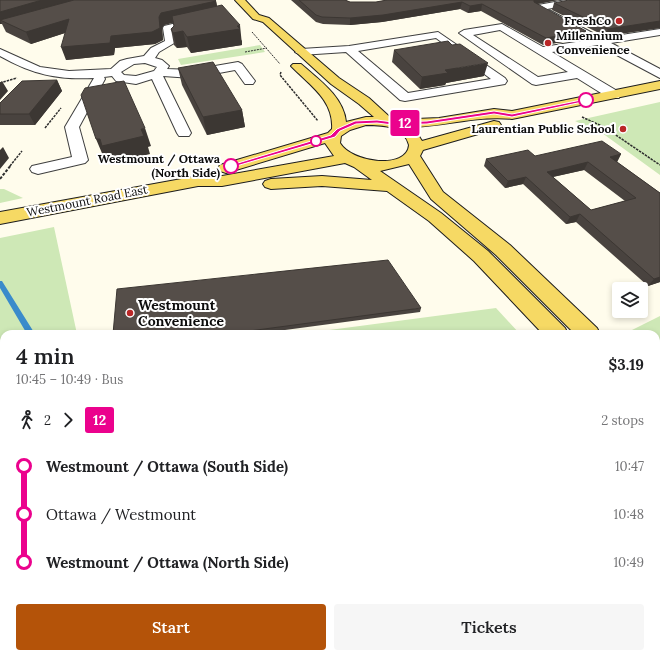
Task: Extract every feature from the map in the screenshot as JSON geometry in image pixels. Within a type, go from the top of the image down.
[{"type":"main road","points":[[240,0],[256,17],[256,21],[277,45]]},
{"type":"main road","points":[[256,17],[266,20],[335,81],[364,100],[390,123],[406,130],[415,138],[414,152],[437,195],[503,250],[585,330]]},
{"type":"main road","points":[[285,61],[333,102],[340,122],[331,142],[333,148],[393,186],[435,217],[480,256],[553,330]]},
{"type":"main road","points":[[198,181],[217,170],[336,133],[355,123],[366,121],[390,123],[439,122],[494,113],[512,115],[660,85]]},
{"type":"main road","points":[[198,181],[222,181],[352,161],[384,166],[395,164],[414,152],[433,144],[507,121],[512,115]]},
{"type":"main road","points":[[433,144],[428,155],[429,164],[435,179],[437,195]]},
{"type":"main road","name":"Westmount Road East","points":[[0,218],[198,181]]},
{"type":"main road","points":[[174,185],[206,187],[322,181],[393,186]]},
{"type":"street","points":[[580,0],[538,8],[660,74]]},
{"type":"street","points":[[171,42],[168,28],[194,26],[214,18]]},
{"type":"street","points":[[578,74],[536,81],[464,34],[502,27],[614,95]]},
{"type":"street","points":[[540,51],[660,32]]},
{"type":"street","points":[[301,52],[329,49],[349,49],[438,35],[501,81],[405,97],[349,49]]},
{"type":"street","points":[[147,60],[155,50],[171,42],[184,40]]},
{"type":"street","points":[[3,56],[42,72],[64,75],[109,73],[125,79],[145,79],[159,73],[192,74],[238,66],[249,81]]},
{"type":"street","points":[[38,170],[80,160],[72,127],[109,73],[126,63],[147,60],[159,62],[163,66],[159,73]]},
{"type":"street","points":[[23,79],[42,72]]},
{"type":"street","points":[[159,73],[184,133]]},
{"type":"path","points":[[247,27],[285,61]]},
{"type":"path","points":[[281,71],[280,75],[318,119],[319,123]]},
{"type":"path","points":[[0,83],[23,79]]},
{"type":"path","points":[[45,128],[63,105]]},
{"type":"path","points":[[578,116],[604,127],[660,164]]},
{"type":"path","points":[[0,179],[22,151]]},
{"type":"green space","points":[[260,45],[265,52],[181,65],[178,59]]},
{"type":"green space","name":"Laurentian Public School","points":[[660,102],[660,175],[602,133],[575,121]]},
{"type":"green space","points":[[0,189],[4,189],[23,198],[0,203]]},
{"type":"green space","points":[[54,227],[76,330],[0,330],[0,238]]},
{"type":"green space","points":[[496,308],[516,330],[329,330]]},
{"type":"green space","points":[[660,316],[660,330],[632,330]]},
{"type":"building","points":[[0,0],[42,0],[0,12]]},
{"type":"building","points":[[74,0],[216,1],[161,13],[159,17],[160,28],[152,32],[111,36],[110,43],[61,47],[69,19],[26,32],[0,20]]},
{"type":"building","points":[[299,0],[376,2],[387,0],[534,0],[534,2],[586,31],[546,38],[482,4],[470,6],[462,2],[383,15],[350,18],[322,17],[316,15]]},
{"type":"building","name":"FreshCo","points":[[569,0],[660,0],[660,21],[608,29],[554,3]]},
{"type":"building","points":[[222,5],[240,25],[237,26],[240,29],[187,37],[183,31],[173,33],[171,29],[174,26],[172,16]]},
{"type":"building","points":[[448,41],[452,45],[460,44],[488,63],[445,70],[448,73],[422,77],[394,50]]},
{"type":"building","points":[[213,62],[242,110],[203,117],[178,68]]},
{"type":"building","points":[[57,80],[29,114],[0,114],[0,103],[22,81]]},
{"type":"building","points":[[124,81],[145,128],[141,129],[144,136],[102,146],[100,139],[96,139],[81,95],[85,88]]},
{"type":"building","points":[[602,141],[621,154],[610,157],[660,193],[660,277],[654,279],[580,214],[570,217],[526,177],[508,181],[486,159],[528,150],[535,156]],"holes":[[[588,162],[636,198],[591,210],[547,172]]]},
{"type":"building","points":[[388,260],[421,308],[257,330],[113,330],[117,289]]},
{"type":"waterway","points":[[0,283],[29,330]]},
{"type":"bus line","name":"12","points":[[231,166],[333,136],[338,130],[355,123],[377,121],[393,124],[427,123],[494,113],[512,115],[586,100]]},
{"type":"place","name":"FreshCo","points":[[619,21]]},
{"type":"place","name":"Millennium Convenience","points":[[548,43]]},
{"type":"place","name":"Laurentian Public School","points":[[623,129]]},
{"type":"place","name":"Westmount / Ottawa (North Side)","points":[[231,166]]},
{"type":"place","name":"Westmount Convenience","points":[[130,313]]}]
